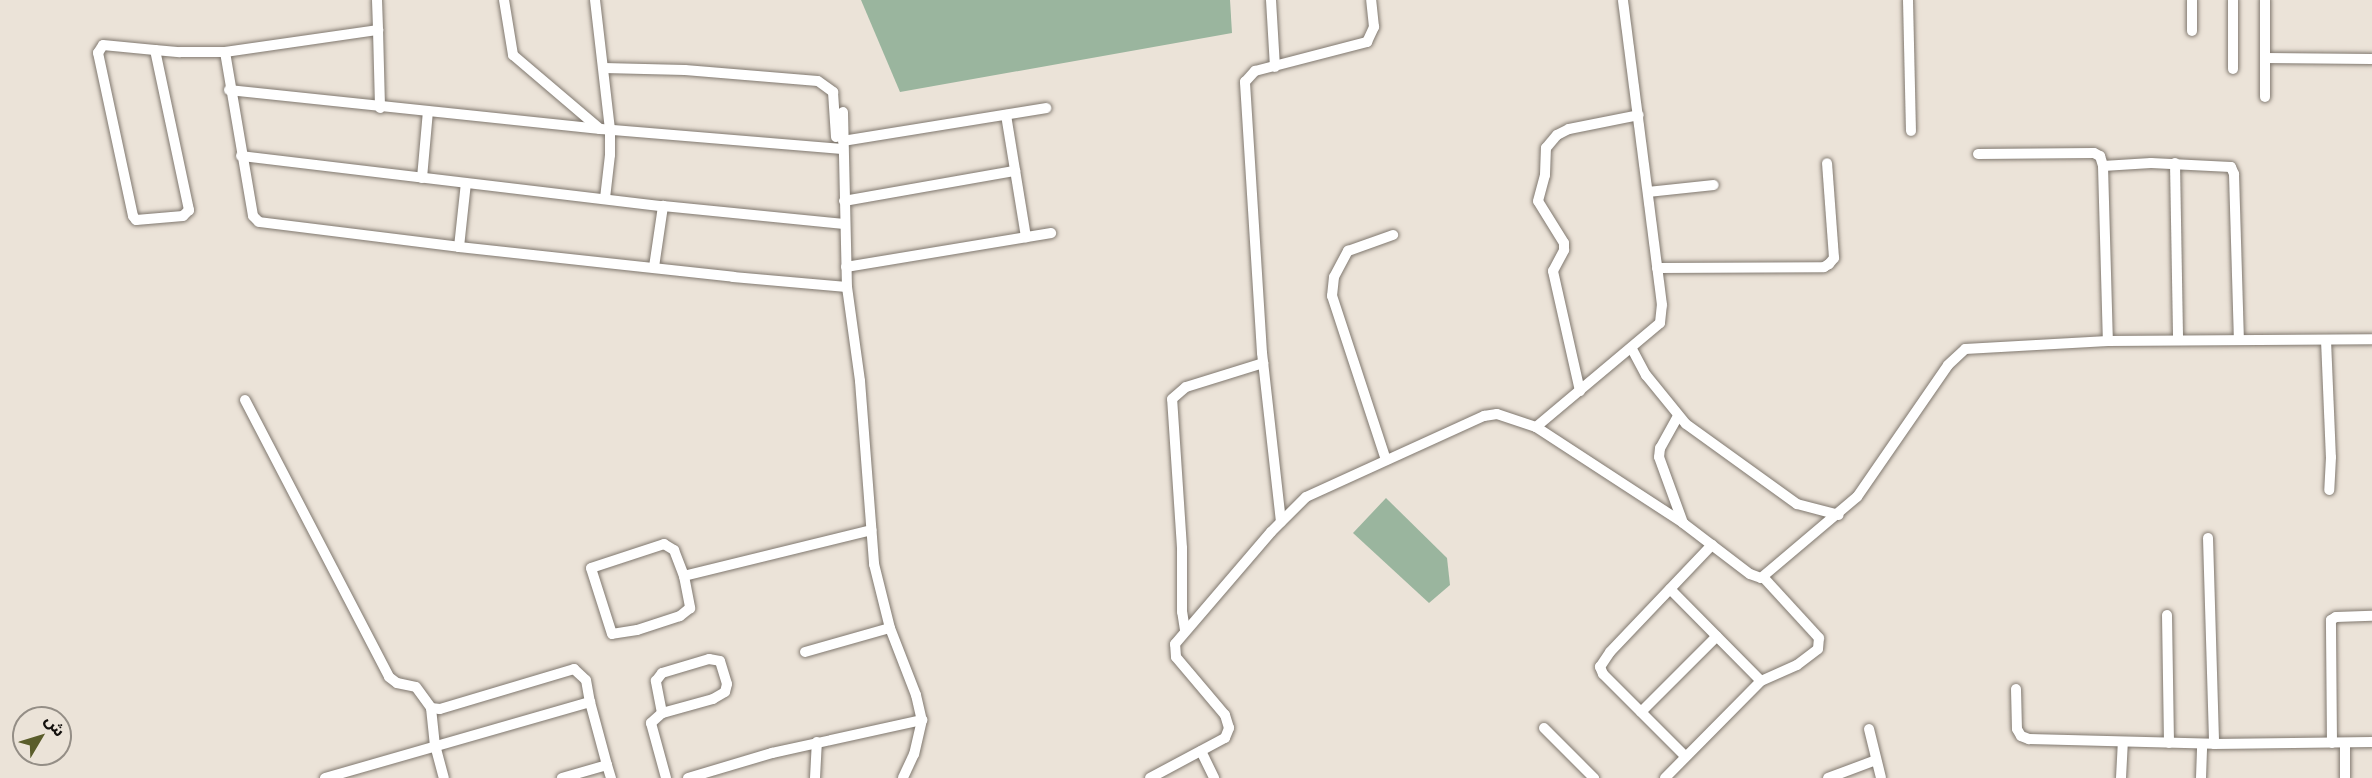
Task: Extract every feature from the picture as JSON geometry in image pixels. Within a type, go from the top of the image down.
[{"type":"street","points":[[377,0],[380,108]]},
{"type":"street","points":[[504,0],[513,55],[605,129]]},
{"type":"street","points":[[595,0],[604,68],[605,129],[610,155],[605,198]]},
{"type":"street","points":[[1271,0],[1275,67]]},
{"type":"street","points":[[1281,522],[1263,363],[1245,82],[1252,73],[1367,42],[1374,27],[1371,0]]},
{"type":"street","points":[[1536,427],[1632,349],[1654,330],[1662,319],[1639,115],[1623,0]]},
{"type":"street","points":[[1908,0],[1911,131]]},
{"type":"street","points":[[2192,0],[2192,31]]},
{"type":"street","points":[[2233,0],[2233,69]]},
{"type":"street","points":[[2265,0],[2265,97]]},
{"type":"street","points":[[155,50],[189,210],[183,216],[140,221],[133,216],[98,53],[104,45],[155,50],[225,52],[378,30]]},
{"type":"street","points":[[225,52],[229,90],[241,156],[253,216],[259,222],[459,247],[847,287]]},
{"type":"street","points":[[2265,58],[2372,59]]},
{"type":"street","points":[[604,68],[685,70],[818,81],[833,92],[844,201],[847,287],[860,381],[874,564],[890,628],[916,695],[922,720],[914,754],[903,778]]},
{"type":"street","points":[[229,90],[380,108],[605,129],[840,146],[1046,108]]},
{"type":"street","points":[[422,178],[428,111]]},
{"type":"street","points":[[840,146],[843,112]]},
{"type":"street","points":[[1006,115],[1026,237]]},
{"type":"street","points":[[1580,391],[1553,271],[1564,250],[1563,243],[1538,201],[1545,176],[1546,148],[1557,135],[1569,129],[1639,115]]},
{"type":"street","points":[[1978,154],[2094,153],[2100,156],[2103,166],[2108,341]]},
{"type":"street","points":[[241,156],[663,206],[844,224]]},
{"type":"street","points":[[1657,268],[1824,267],[1829,264],[1834,258],[1827,163]]},
{"type":"street","points":[[2103,166],[2175,163],[2228,165],[2234,170],[2239,340]]},
{"type":"street","points":[[2175,163],[2178,340]]},
{"type":"street","points":[[844,201],[1015,171]]},
{"type":"street","points":[[459,247],[466,183]]},
{"type":"street","points":[[1648,192],[1714,185]]},
{"type":"street","points":[[654,267],[663,206]]},
{"type":"street","points":[[846,267],[1051,233]]},
{"type":"street","points":[[1386,460],[1332,296],[1334,277],[1348,251],[1393,235]]},
{"type":"street","points":[[1764,578],[1857,497],[1886,459],[1948,365],[1960,352],[1982,346],[2108,341],[2372,339]]},
{"type":"street","points":[[2326,340],[2331,457],[2329,490]]},
{"type":"street","points":[[1632,349],[1638,363],[1678,416],[1797,504],[1839,514]]},
{"type":"street","points":[[1185,630],[1182,612],[1182,548],[1172,399],[1186,387],[1263,363]]},
{"type":"street","points":[[245,400],[384,669],[397,683],[416,687],[431,708],[435,745],[444,778]]},
{"type":"street","points":[[1150,778],[1225,738],[1229,723],[1176,657],[1175,644],[1281,522],[1306,497],[1484,416],[1497,414],[1536,427],[1683,523],[1750,574],[1764,578],[1820,642],[1816,652],[1810,656],[1761,681],[1665,778]]},
{"type":"street","points":[[1678,416],[1660,448],[1659,457],[1683,523]]},
{"type":"street","points":[[684,576],[871,530]]},
{"type":"street","points":[[2208,538],[2214,744]]},
{"type":"street","points":[[664,544],[674,550],[684,576],[691,604],[687,612],[616,636],[610,631],[591,572],[594,566],[600,563],[664,544]]},
{"type":"street","points":[[1686,756],[1603,674],[1600,665],[1712,545]]},
{"type":"street","points":[[1670,589],[1761,681]]},
{"type":"street","points":[[2167,615],[2169,743]]},
{"type":"street","points":[[2332,743],[2331,620],[2336,617],[2372,616]]},
{"type":"street","points":[[805,652],[890,628]]},
{"type":"street","points":[[1641,712],[1717,636]]},
{"type":"street","points":[[662,713],[656,681],[662,673],[709,659],[720,661],[728,684],[725,692],[713,699],[662,713],[651,723],[666,778]]},
{"type":"street","points":[[431,708],[448,706],[574,669],[586,680],[611,778]]},
{"type":"street","points":[[2016,689],[2017,729],[2024,737],[2202,744],[2372,742]]},
{"type":"street","points":[[325,778],[590,702]]},
{"type":"street","points":[[688,778],[772,753],[922,720]]},
{"type":"street","points":[[1544,728],[1594,778]]},
{"type":"street","points":[[1869,729],[1881,778]]},
{"type":"street","points":[[816,778],[817,742]]},
{"type":"street","points":[[2121,778],[2123,742]]},
{"type":"street","points":[[2345,743],[2345,778]]},
{"type":"street","points":[[2202,744],[2202,778]]},
{"type":"street","points":[[1201,751],[1214,778]]},
{"type":"street","points":[[1828,778],[1876,760]]},
{"type":"street","points":[[562,778],[608,765]]},
{"type":"green space","points":[[861,0],[1230,0],[1232,33],[900,92]]},
{"type":"green space","points":[[1386,498],[1447,558],[1450,585],[1429,603],[1353,533]]}]
